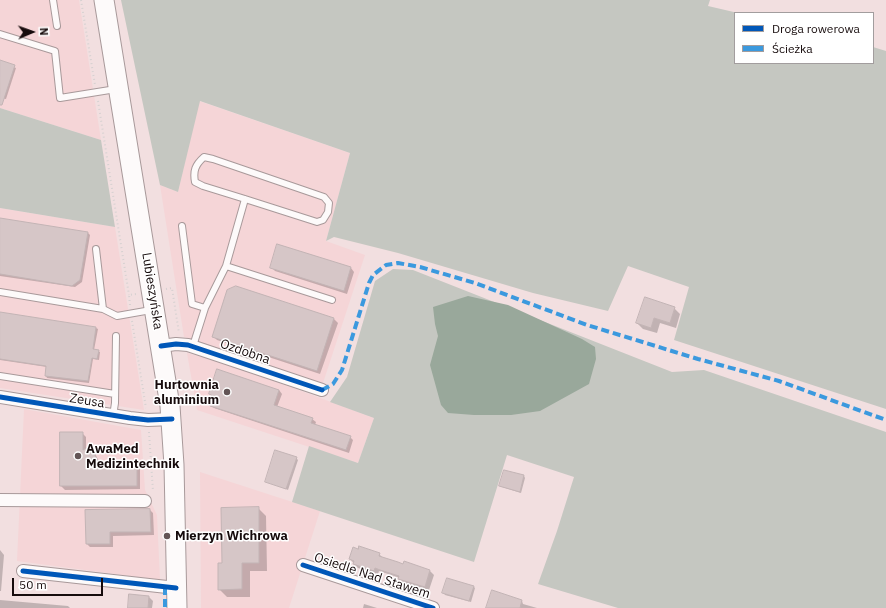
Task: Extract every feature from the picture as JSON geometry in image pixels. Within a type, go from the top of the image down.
[{"type":"main road","name":"Lubieszyńska","points":[[104,0],[172,419],[175,479],[176,608]]},
{"type":"street","name":"Ozdobna","points":[[161,346],[181,344],[193,346],[322,390]]},
{"type":"street","name":"Zeusa","points":[[0,397],[113,416],[145,420],[172,419]]},
{"type":"street","points":[[0,500],[145,501]]},
{"type":"street","name":"Osiedle Nad Stawem","points":[[303,566],[433,608]]},
{"type":"street","points":[[24,571],[176,588]]},
{"type":"lane","points":[[53,0],[57,26]]},
{"type":"lane","points":[[0,34],[55,51],[60,98],[118,88]]},
{"type":"lane","points":[[204,158],[213,159],[324,197],[329,202],[328,212],[323,220],[317,222],[245,199],[203,186],[196,182],[193,173],[197,163],[204,158]]},
{"type":"lane","points":[[193,346],[205,308],[226,266],[245,199]]},
{"type":"lane","points":[[182,226],[192,304],[205,308]]},
{"type":"lane","points":[[96,249],[103,308]]},
{"type":"lane","points":[[226,266],[332,300]]},
{"type":"lane","points":[[0,292],[103,308],[116,316],[155,310]]},
{"type":"lane","points":[[113,416],[116,336]]},
{"type":"lane","points":[[0,376],[115,394]]},
{"type":"path","points":[[81,0],[129,295]]},
{"type":"shaded area","points":[[0,0],[79,0],[101,140],[0,108]]},
{"type":"shaded area","points":[[121,0],[710,0],[708,6],[734,12],[734,64],[874,64],[874,47],[886,51],[886,409],[674,340],[689,287],[628,266],[608,311],[533,293],[398,253],[334,237],[326,241],[350,153],[200,101],[178,192],[160,185]]},
{"type":"shaded area","points":[[199,101],[350,153],[326,241],[365,255],[323,383],[184,337],[160,185],[178,192]]},
{"type":"shaded area","points":[[0,108],[101,140],[115,227],[0,208]]},
{"type":"shaded area","points":[[0,208],[115,227],[144,410],[0,388]]},
{"type":"shaded area","points":[[393,269],[413,270],[672,372],[704,370],[886,432],[886,608],[618,608],[538,584],[574,477],[507,455],[474,562],[292,502],[309,446],[358,463],[374,418],[330,402],[347,377],[375,281]]},
{"type":"shaded area","points":[[468,296],[508,305],[582,339],[595,347],[596,359],[589,384],[540,411],[511,415],[448,413],[441,405],[430,365],[438,336],[433,307]]},
{"type":"shaded area","points":[[187,353],[220,362],[374,418],[358,463],[197,410]]},
{"type":"shaded area","points":[[24,409],[141,430],[145,490],[157,515],[160,580],[17,561]]},
{"type":"shaded area","points":[[200,472],[320,511],[289,608],[201,608]]},
{"type":"building","points":[[0,60],[15,65],[2,105],[0,105]]},
{"type":"building","points":[[0,218],[88,232],[80,280],[72,286],[0,274]]},
{"type":"building","points":[[277,244],[351,267],[344,291],[270,268]]},
{"type":"building","points":[[236,286],[334,318],[317,371],[212,337],[227,290]]},
{"type":"building","points":[[645,297],[675,307],[670,323],[654,318],[651,328],[636,323]]},
{"type":"building","points":[[0,312],[96,327],[93,349],[99,350],[97,359],[92,358],[88,381],[45,376],[46,366],[0,359]]},
{"type":"building","points":[[217,369],[279,390],[274,405],[313,418],[311,423],[351,436],[346,450],[210,406],[213,396],[209,394]]},
{"type":"building","name":"AwaMed Medizintechnik","points":[[60,432],[83,432],[83,450],[90,446],[99,463],[137,463],[137,486],[60,486]]},
{"type":"building","points":[[275,450],[297,457],[286,489],[265,482]]},
{"type":"building","points":[[504,470],[524,475],[520,492],[499,486]]},
{"type":"building","points":[[259,507],[259,563],[242,563],[242,589],[218,590],[218,563],[222,563],[221,508]]},
{"type":"building","points":[[150,509],[151,532],[110,532],[110,544],[86,544],[85,510]]},
{"type":"building","points":[[359,546],[380,553],[379,556],[403,564],[404,561],[430,570],[425,587],[398,579],[399,576],[375,568],[374,571],[353,564],[354,561],[349,559],[353,547],[358,549]]},
{"type":"building","points":[[447,578],[474,586],[469,601],[442,593]]},
{"type":"building","points":[[492,590],[522,600],[520,608],[486,608]]},
{"type":"building","points":[[129,594],[149,596],[148,608],[128,608]]},
{"type":"marked path","points":[[322,390],[333,384],[342,370],[369,283],[373,275],[386,265],[398,263],[420,267],[475,283],[587,325],[698,359],[779,381],[886,420]]},
{"type":"marked path","points":[[165,587],[165,608]]},
{"type":"cycle path","points":[[161,346],[176,344],[188,345],[322,390]]},
{"type":"cycle path","points":[[0,397],[130,418],[148,420],[172,419]]},
{"type":"cycle path","points":[[303,565],[433,608]]},
{"type":"cycle path","points":[[23,571],[176,588]]},
{"type":"place","name":"Hurtownia aluminium","points":[[227,392]]},
{"type":"place","name":"AwaMed Medizintechnik","points":[[78,456]]},
{"type":"place","name":"Mierzyn Wichrowa","points":[[167,536]]}]
